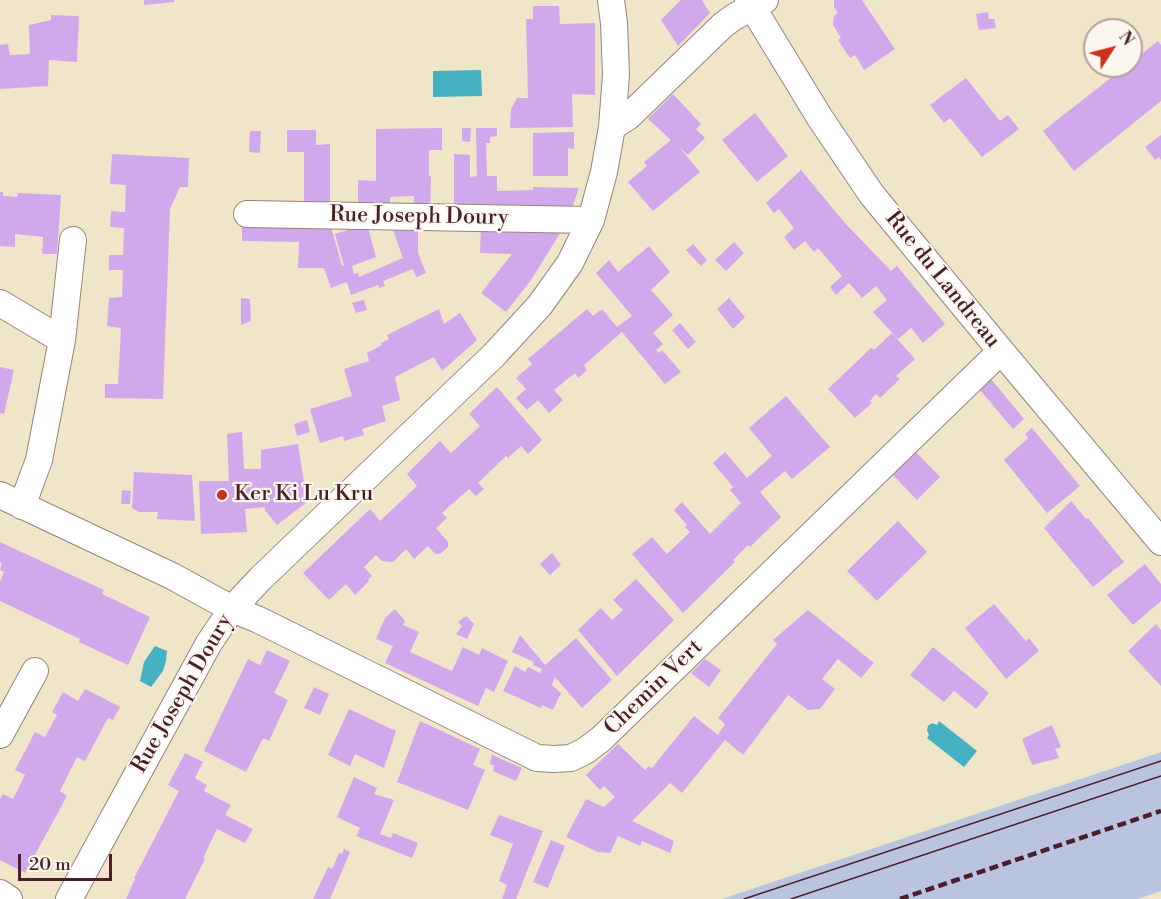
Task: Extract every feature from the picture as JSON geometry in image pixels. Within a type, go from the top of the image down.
[{"type":"street","name":"Rue Joseph Doury","points":[[69,899],[209,643],[232,609],[260,579],[510,339],[540,305],[570,263],[591,220],[604,172],[612,127],[616,75],[611,0]]},
{"type":"street","points":[[612,127],[629,116],[723,26],[755,2]]},
{"type":"street","name":"Rue du Landreau","points":[[755,2],[820,118],[872,195],[1161,542]]},
{"type":"street","name":"Rue Joseph Doury","points":[[247,214],[591,220]]},
{"type":"street","points":[[11,501],[39,460],[62,340],[73,240]]},
{"type":"street","points":[[0,303],[62,340]]},
{"type":"street","name":"Chemin Vert","points":[[11,501],[172,576],[232,609],[259,620],[537,758],[571,758],[601,739],[1001,351]]},
{"type":"street","points":[[0,735],[35,671]]},
{"type":"street","points":[[0,893],[9,899]]},
{"type":"shaded area","points":[[1161,752],[1161,891],[1138,899],[722,899]]},
{"type":"water","points":[[481,70],[482,96],[433,97],[433,71]]},
{"type":"water","points":[[155,646],[167,651],[163,671],[151,687],[140,681],[144,662]]},
{"type":"water","points":[[939,721],[977,751],[964,767],[927,738],[928,726],[932,723],[937,725]]},
{"type":"building","points":[[144,0],[174,0],[174,2],[144,5]]},
{"type":"building","points":[[681,0],[702,0],[710,13],[678,46],[661,20]]},
{"type":"building","points":[[834,0],[862,0],[895,49],[864,70],[855,55],[850,58],[838,40],[841,38],[833,25],[834,16],[838,13],[834,7]]},
{"type":"building","points":[[533,6],[559,6],[560,24],[595,23],[595,95],[572,94],[573,127],[510,128],[511,109],[517,98],[528,98],[526,19],[533,19]]},
{"type":"building","points":[[988,12],[989,19],[994,19],[996,28],[979,30],[976,14]]},
{"type":"building","points":[[51,15],[79,16],[77,62],[49,60],[48,86],[0,89],[0,45],[8,44],[10,55],[30,54],[29,25],[51,20]]},
{"type":"building","points":[[1158,41],[1161,45],[1161,101],[1074,171],[1043,131],[1111,78],[1143,78],[1143,53]]},
{"type":"building","points":[[966,78],[1000,121],[1008,115],[1019,129],[982,157],[950,118],[944,123],[930,105]]},
{"type":"building","points":[[673,94],[701,124],[696,129],[705,138],[688,155],[679,147],[700,172],[653,211],[628,182],[647,166],[644,162],[671,140],[648,119]]},
{"type":"building","points":[[755,113],[788,156],[757,182],[722,140]]},
{"type":"building","points":[[442,128],[442,150],[429,150],[430,211],[413,210],[414,196],[390,197],[390,210],[358,210],[358,180],[376,181],[376,129]]},
{"type":"building","points":[[462,128],[471,128],[470,142],[462,141]]},
{"type":"building","points":[[476,128],[497,128],[497,136],[490,137],[490,143],[486,143],[487,176],[497,176],[497,191],[533,190],[533,187],[579,188],[570,213],[454,211],[454,154],[470,155],[470,177],[477,176]]},
{"type":"building","points":[[287,130],[316,130],[316,145],[330,144],[330,208],[304,208],[304,152],[287,152]]},
{"type":"building","points":[[250,131],[261,131],[260,153],[249,152]]},
{"type":"building","points":[[574,132],[574,149],[568,148],[568,176],[533,176],[533,133]]},
{"type":"building","points":[[1161,135],[1161,160],[1159,157],[1155,160],[1145,147]]},
{"type":"building","points":[[112,154],[189,158],[188,187],[180,187],[170,209],[163,399],[105,398],[105,384],[118,384],[121,328],[107,326],[109,298],[122,297],[123,270],[109,270],[109,255],[123,255],[124,228],[110,227],[111,211],[125,212],[126,185],[110,184]]},
{"type":"building","points":[[801,170],[844,222],[891,271],[897,266],[945,324],[923,343],[911,328],[898,339],[873,312],[887,300],[876,286],[862,298],[849,283],[836,295],[830,287],[842,276],[818,248],[814,252],[805,241],[794,250],[784,237],[794,228],[779,209],[774,213],[766,203]]},
{"type":"building","points":[[0,192],[3,192],[3,196],[17,197],[18,193],[61,195],[57,254],[42,254],[43,237],[15,234],[15,247],[0,246]]},
{"type":"building","points":[[242,222],[330,223],[342,266],[344,266],[335,234],[367,224],[376,257],[352,266],[354,274],[358,273],[359,277],[403,258],[391,224],[418,225],[418,253],[426,273],[416,277],[413,269],[383,281],[385,286],[379,288],[378,285],[351,295],[347,282],[331,288],[324,268],[298,268],[299,242],[242,241]]},
{"type":"building","points":[[481,225],[564,227],[531,280],[506,312],[481,293],[512,254],[480,253]]},
{"type":"building","points":[[734,242],[744,253],[726,271],[715,260]]},
{"type":"building","points":[[693,244],[707,260],[701,266],[686,250]]},
{"type":"building","points":[[649,246],[670,272],[651,290],[673,315],[653,333],[663,344],[656,350],[659,353],[662,350],[681,372],[665,384],[622,332],[584,365],[587,370],[578,378],[575,373],[554,390],[563,400],[549,413],[538,400],[527,410],[516,398],[526,389],[516,378],[532,364],[528,359],[587,309],[593,316],[602,309],[617,327],[632,316],[596,273],[609,260],[618,272]]},
{"type":"building","points":[[241,298],[250,299],[251,321],[241,325]]},
{"type":"building","points":[[729,298],[745,317],[733,329],[717,309]]},
{"type":"building","points":[[364,300],[367,310],[356,313],[352,303]]},
{"type":"building","points":[[439,309],[444,324],[460,313],[477,340],[442,371],[434,357],[395,377],[400,400],[382,406],[386,421],[362,429],[364,435],[344,441],[343,436],[320,443],[310,409],[352,396],[344,369],[369,361],[367,353],[389,339],[387,335]]},
{"type":"building","points":[[680,323],[696,342],[688,349],[672,330]]},
{"type":"building","points":[[892,333],[915,359],[896,376],[900,379],[880,398],[876,394],[870,401],[872,403],[855,418],[828,389],[871,348],[874,350]]},
{"type":"building","points":[[0,367],[14,370],[4,414],[0,413]]},
{"type":"building","points":[[991,379],[1024,419],[1013,429],[980,390]]},
{"type":"building","points":[[497,387],[542,440],[528,454],[521,446],[508,458],[506,456],[478,483],[484,489],[476,496],[469,489],[442,513],[447,518],[436,528],[448,542],[448,547],[440,554],[435,554],[428,546],[414,559],[406,549],[393,562],[382,561],[376,555],[364,567],[372,576],[355,595],[346,584],[329,600],[303,573],[370,509],[380,521],[417,486],[407,474],[440,441],[451,453],[480,426],[469,414]]},
{"type":"building","points":[[786,396],[830,447],[792,479],[785,471],[760,492],[781,517],[750,547],[748,545],[733,560],[735,562],[683,613],[632,554],[652,537],[667,554],[690,532],[674,510],[682,502],[710,534],[741,503],[730,490],[733,487],[713,463],[725,452],[747,478],[772,456],[749,428]]},
{"type":"building","points":[[307,420],[310,432],[297,436],[294,424]]},
{"type":"building","points":[[1032,428],[1080,486],[1047,513],[1004,460],[1028,438],[1025,434]]},
{"type":"building","points":[[242,432],[244,469],[261,469],[261,450],[298,444],[307,502],[277,525],[265,507],[245,509],[247,532],[201,534],[199,481],[229,481],[227,434]]},
{"type":"building","points":[[916,452],[940,477],[917,500],[893,475]]},
{"type":"building","points":[[134,472],[192,475],[195,521],[157,519],[158,512],[139,512],[132,508]]},
{"type":"building","points":[[122,490],[131,491],[130,504],[121,504]]},
{"type":"building","points":[[1071,501],[1124,562],[1093,587],[1044,528]]},
{"type":"building","points":[[898,521],[927,552],[877,601],[847,571]]},
{"type":"building","points":[[0,542],[104,590],[102,594],[150,617],[128,665],[0,601],[0,582],[4,572],[0,570],[2,563],[0,562]]},
{"type":"building","points":[[552,553],[561,565],[550,575],[540,564]]},
{"type":"building","points":[[1145,564],[1161,584],[1161,601],[1133,625],[1107,595]]},
{"type":"building","points":[[636,579],[674,620],[617,676],[578,630],[601,608],[612,620],[623,610],[613,600]]},
{"type":"building","points":[[994,604],[1026,641],[1029,638],[1039,651],[1006,679],[965,628]]},
{"type":"building","points":[[395,609],[405,621],[403,625],[419,632],[410,652],[452,671],[463,647],[479,655],[482,648],[508,661],[494,692],[486,688],[478,706],[385,663],[393,646],[376,639],[385,618]]},
{"type":"building","points":[[808,610],[874,663],[861,678],[838,659],[822,679],[835,689],[820,709],[808,710],[788,695],[743,755],[725,740],[682,793],[670,783],[632,821],[674,841],[670,853],[642,841],[640,846],[618,836],[610,853],[598,852],[566,837],[586,799],[604,807],[615,797],[604,786],[600,790],[586,775],[618,744],[645,770],[649,766],[652,768],[694,716],[718,735],[725,724],[718,718],[777,644],[773,640]]},
{"type":"building","points":[[466,616],[474,624],[467,639],[456,634],[462,626],[458,622]]},
{"type":"building","points":[[1156,624],[1161,630],[1161,686],[1128,651]]},
{"type":"building","points":[[520,635],[545,665],[576,638],[612,680],[582,708],[555,677],[552,685],[561,693],[553,710],[542,705],[541,708],[503,691],[515,666],[525,672],[528,667],[540,673],[542,669],[533,665],[534,662],[512,652]]},
{"type":"building","points":[[933,647],[989,693],[976,709],[954,691],[944,702],[910,675]]},
{"type":"building","points":[[267,650],[290,661],[274,693],[288,700],[269,741],[263,738],[246,772],[204,751],[248,659],[260,665]]},
{"type":"building","points":[[705,659],[721,670],[709,687],[691,673]]},
{"type":"building","points":[[314,687],[329,694],[320,715],[304,708]]},
{"type":"building","points":[[85,689],[120,707],[113,720],[108,718],[85,761],[77,757],[60,791],[67,796],[25,873],[0,860],[0,799],[3,794],[13,799],[25,775],[15,770],[35,732],[45,737],[57,715],[52,712],[63,692],[78,701]]},
{"type":"building","points":[[349,709],[396,731],[384,768],[355,754],[350,766],[328,755]]},
{"type":"building","points":[[420,721],[480,749],[473,765],[485,770],[468,810],[397,782]]},
{"type":"building","points":[[1052,725],[1061,747],[1055,749],[1059,758],[1032,765],[1022,739]]},
{"type":"building","points":[[185,753],[203,762],[195,778],[207,785],[204,791],[231,805],[225,815],[253,829],[245,843],[217,829],[185,899],[126,899],[134,878],[179,791],[168,785]]},
{"type":"building","points":[[492,755],[522,768],[516,781],[493,771],[494,766],[490,764]]},
{"type":"building","points":[[354,777],[377,788],[374,794],[394,800],[380,834],[391,838],[393,833],[418,843],[412,858],[356,836],[360,828],[337,817]]},
{"type":"building","points":[[499,815],[543,831],[516,899],[502,899],[507,885],[499,881],[513,844],[490,835]]},
{"type":"building","points":[[551,840],[565,846],[548,888],[533,882]]},
{"type":"building","points":[[344,849],[350,852],[330,899],[313,899],[328,867],[332,869],[339,853],[342,854]]},
{"type":"tram line","points":[[744,899],[1161,761]]},
{"type":"tram line","points":[[791,899],[1161,776]]},
{"type":"railway","points":[[900,899],[1161,811]]},
{"type":"place","name":"Ker Ki Lu Kru","points":[[222,495]]}]
